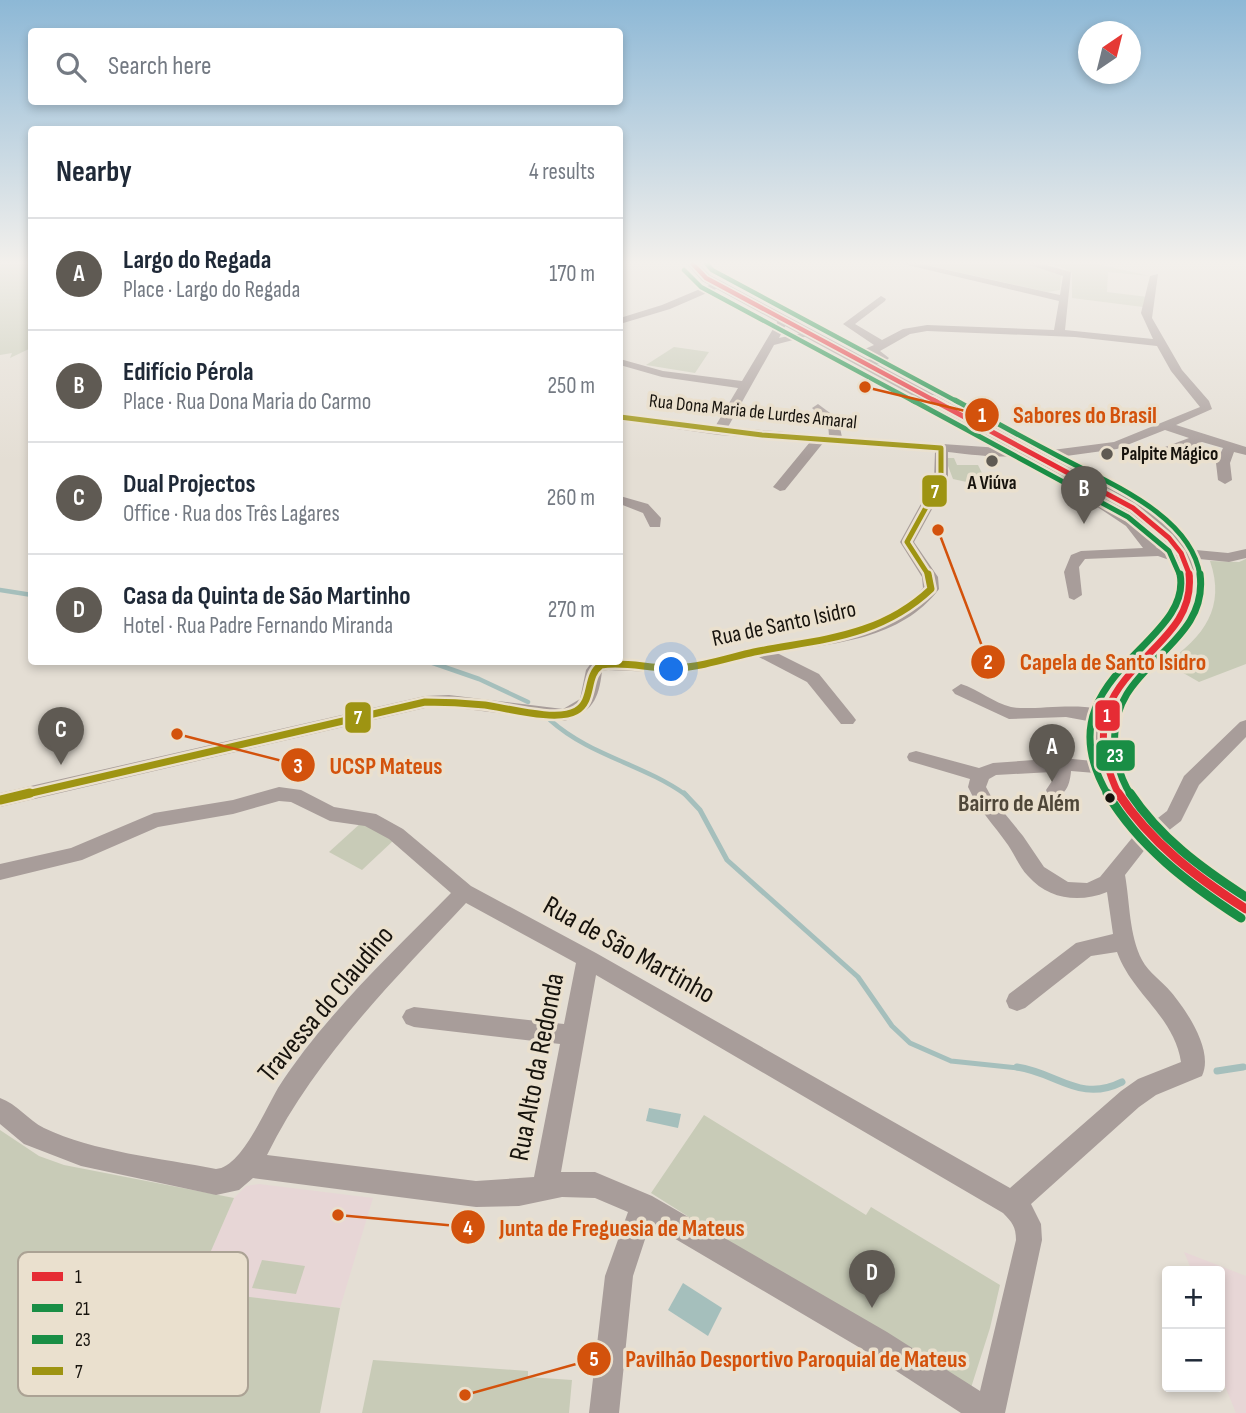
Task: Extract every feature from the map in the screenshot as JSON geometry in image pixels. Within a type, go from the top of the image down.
[{"type":"main road","points":[[802,329],[866,359],[1146,516],[1183,553],[1193,590],[1184,615],[1119,685],[1104,718],[1102,737],[1107,768],[1127,809],[1148,835],[1193,876],[1246,909]]},
{"type":"street","points":[[719,431],[778,329]]},
{"type":"street","points":[[856,329],[883,346]]},
{"type":"street","points":[[866,359],[883,346],[938,329]]},
{"type":"street","points":[[966,329],[1059,333],[1163,343]]},
{"type":"street","points":[[1059,333],[1060,329]]},
{"type":"street","points":[[1155,329],[1163,343]]},
{"type":"street","points":[[770,343],[811,334]]},
{"type":"street","points":[[866,359],[905,338]]},
{"type":"street","name":"Rua Dona Maria de Lurdes Amaral","points":[[623,417],[719,431],[1003,452],[1032,453],[1111,447],[1206,408],[1177,372],[1163,343]]},
{"type":"street","points":[[623,363],[662,374],[745,386]]},
{"type":"street","points":[[818,408],[834,422],[836,441]]},
{"type":"street","points":[[1165,426],[1246,451]]},
{"type":"street","points":[[1154,456],[1202,437]]},
{"type":"street","points":[[780,487],[819,440]]},
{"type":"street","points":[[1225,480],[1223,463],[1230,446]]},
{"type":"street","name":"Rua de Santo Isidro","points":[[0,800],[425,702],[449,701],[565,715],[587,702],[592,694],[593,673],[598,666],[680,668],[855,634],[895,618],[922,602],[931,589],[932,583],[907,542],[942,480],[941,448]]},
{"type":"street","points":[[1100,489],[1088,496],[1134,526],[1156,552]]},
{"type":"street","points":[[623,501],[651,512],[655,524]]},
{"type":"street","points":[[1156,552],[1169,550],[1183,553]]},
{"type":"street","points":[[1074,595],[1072,564],[1077,556],[1156,552],[1229,558],[1246,553]]},
{"type":"street","points":[[760,651],[813,678],[847,719]]},
{"type":"street","points":[[961,690],[1009,713],[1057,710],[1104,718]]},
{"type":"street","points":[[981,775],[977,787],[984,802],[1017,841],[1032,867],[1051,884],[1070,891],[1088,891],[1115,876],[1132,851],[1174,816],[1191,781],[1246,726]]},
{"type":"street","points":[[916,758],[981,775],[999,768],[1062,764],[1107,768]]},
{"type":"street","points":[[1055,790],[1061,783],[1062,764]]},
{"type":"street","name":"Rua de São Martinho","points":[[0,872],[75,855],[154,820],[233,807],[283,793],[294,795],[330,814],[377,822],[396,834],[464,892],[588,959],[1012,1204],[1028,1220],[1029,1240],[989,1413]]},
{"type":"street","points":[[1012,1204],[1130,1099],[1147,1087],[1194,1068],[1194,1056],[1180,1024],[1139,974],[1126,942],[1115,876]]},
{"type":"street","name":"Travessa do Claudino","points":[[249,1166],[271,1119],[303,1074],[353,1012],[464,892]]},
{"type":"street","points":[[1017,1001],[1084,949],[1126,942]]},
{"type":"street","name":"Rua Alto da Redonda","points":[[545,1187],[588,959]]},
{"type":"street","points":[[414,1017],[572,1035]]},
{"type":"street","points":[[0,1109],[33,1136],[81,1154],[222,1182],[236,1177],[249,1166],[477,1194],[519,1193],[577,1183],[595,1185],[643,1205],[877,1342],[989,1413]]},
{"type":"street","points":[[604,1413],[619,1276],[643,1205]]},
{"type":"shaded area","points":[[259,1184],[373,1198],[340,1308],[248,1297],[248,1252],[211,1252],[234,1198],[246,1186]]},
{"type":"shaded area","points":[[1184,1252],[1220,1266],[1190,1266]]},
{"type":"shaded area","points":[[1225,1268],[1246,1276],[1246,1413],[1236,1413],[1225,1386]]},
{"type":"green space","points":[[0,329],[28,329],[28,349],[10,358],[12,353],[0,355]]},
{"type":"green space","points":[[674,347],[709,352],[695,373],[646,365]]},
{"type":"green space","points":[[945,458],[954,458],[957,465],[978,465],[989,487],[953,479]]},
{"type":"green space","points":[[1246,559],[1246,664],[1199,682],[1166,663],[1191,643],[1208,620],[1215,593],[1210,561],[1239,562]]},
{"type":"green space","points":[[362,822],[395,839],[362,870],[329,852]]},
{"type":"green space","points":[[704,1115],[866,1215],[871,1207],[1000,1285],[990,1328],[969,1394],[651,1193]]},
{"type":"green space","points":[[0,1130],[39,1156],[64,1165],[234,1198],[211,1252],[18,1252],[18,1396],[248,1396],[248,1297],[340,1308],[320,1413],[0,1413]]},
{"type":"green space","points":[[262,1260],[305,1266],[296,1294],[252,1288]]},
{"type":"green space","points":[[373,1360],[528,1371],[528,1377],[572,1380],[569,1413],[362,1413]]},
{"type":"water","points":[[649,1108],[681,1114],[678,1128],[646,1121]]},
{"type":"water","points":[[683,1283],[722,1308],[708,1336],[668,1310]]},
{"type":"waterway","points":[[0,590],[28,594]]},
{"type":"waterway","points":[[439,665],[479,679],[528,702]]},
{"type":"waterway","points":[[550,720],[582,743],[652,775],[686,795]]},
{"type":"waterway","points":[[686,795],[700,810],[727,860],[858,977],[892,1026],[910,1043],[951,1061],[1027,1069]]},
{"type":"waterway","points":[[1017,1067],[1027,1069]]},
{"type":"waterway","points":[[1230,1069],[1243,1067]]},
{"type":"waterway","points":[[1230,1069],[1246,1067]]},
{"type":"waterway","points":[[1027,1069],[1081,1088],[1107,1088],[1122,1082]]},
{"type":"waterway","points":[[1217,1071],[1230,1069]]},
{"type":"transit line","name":"21","points":[[779,329],[1128,517],[1169,551],[1175,560],[1181,580],[1175,607],[1157,631],[1115,673],[1094,709],[1090,746],[1100,781],[1120,815],[1147,846],[1178,874],[1241,918]]},
{"type":"transit line","name":"1","points":[[801,329],[1133,508],[1153,523],[1181,553],[1189,569],[1191,586],[1187,604],[1159,644],[1117,687],[1103,730],[1106,762],[1118,793],[1137,822],[1190,871],[1246,909]]},
{"type":"transit line","name":"23","points":[[822,329],[1138,499],[1160,515],[1191,548],[1199,566],[1201,585],[1198,605],[1187,626],[1169,648],[1137,678],[1122,699],[1114,731],[1116,761],[1127,789],[1145,816],[1194,862],[1246,897]]},
{"type":"transit line","name":"7","points":[[623,417],[762,435],[941,448],[941,480],[907,542],[930,577],[931,589],[914,605],[894,618],[852,634],[760,651],[708,664],[667,668],[623,663]]},
{"type":"transit line","name":"7","points":[[0,800],[425,702],[476,704],[563,715],[582,707],[590,691],[593,674],[601,665]]},
{"type":"place","name":"Sabores do Brasil","points":[[865,387]]},
{"type":"place","name":"Palpite Mágico","points":[[1107,454]]},
{"type":"place","name":"A Viúva","points":[[992,461]]},
{"type":"place","name":"Edifício Pérola","points":[[1084,524]]},
{"type":"place","name":"Capela de Santo Isidro","points":[[938,530]]},
{"type":"place","name":"UCSP Mateus","points":[[177,734]]},
{"type":"place","name":"Dual Projectos","points":[[61,765]]},
{"type":"place","name":"Largo do Regada","points":[[1052,782]]},
{"type":"place","name":"Junta de Freguesia de Mateus","points":[[338,1215]]},
{"type":"place","name":"Casa da Quinta de São Martinho","points":[[872,1308]]},
{"type":"place","name":"Pavilhão Desportivo Paroquial de Mateus","points":[[465,1395]]},
{"type":"district","name":"Bairro de Além","points":[[1019,803]]}]
